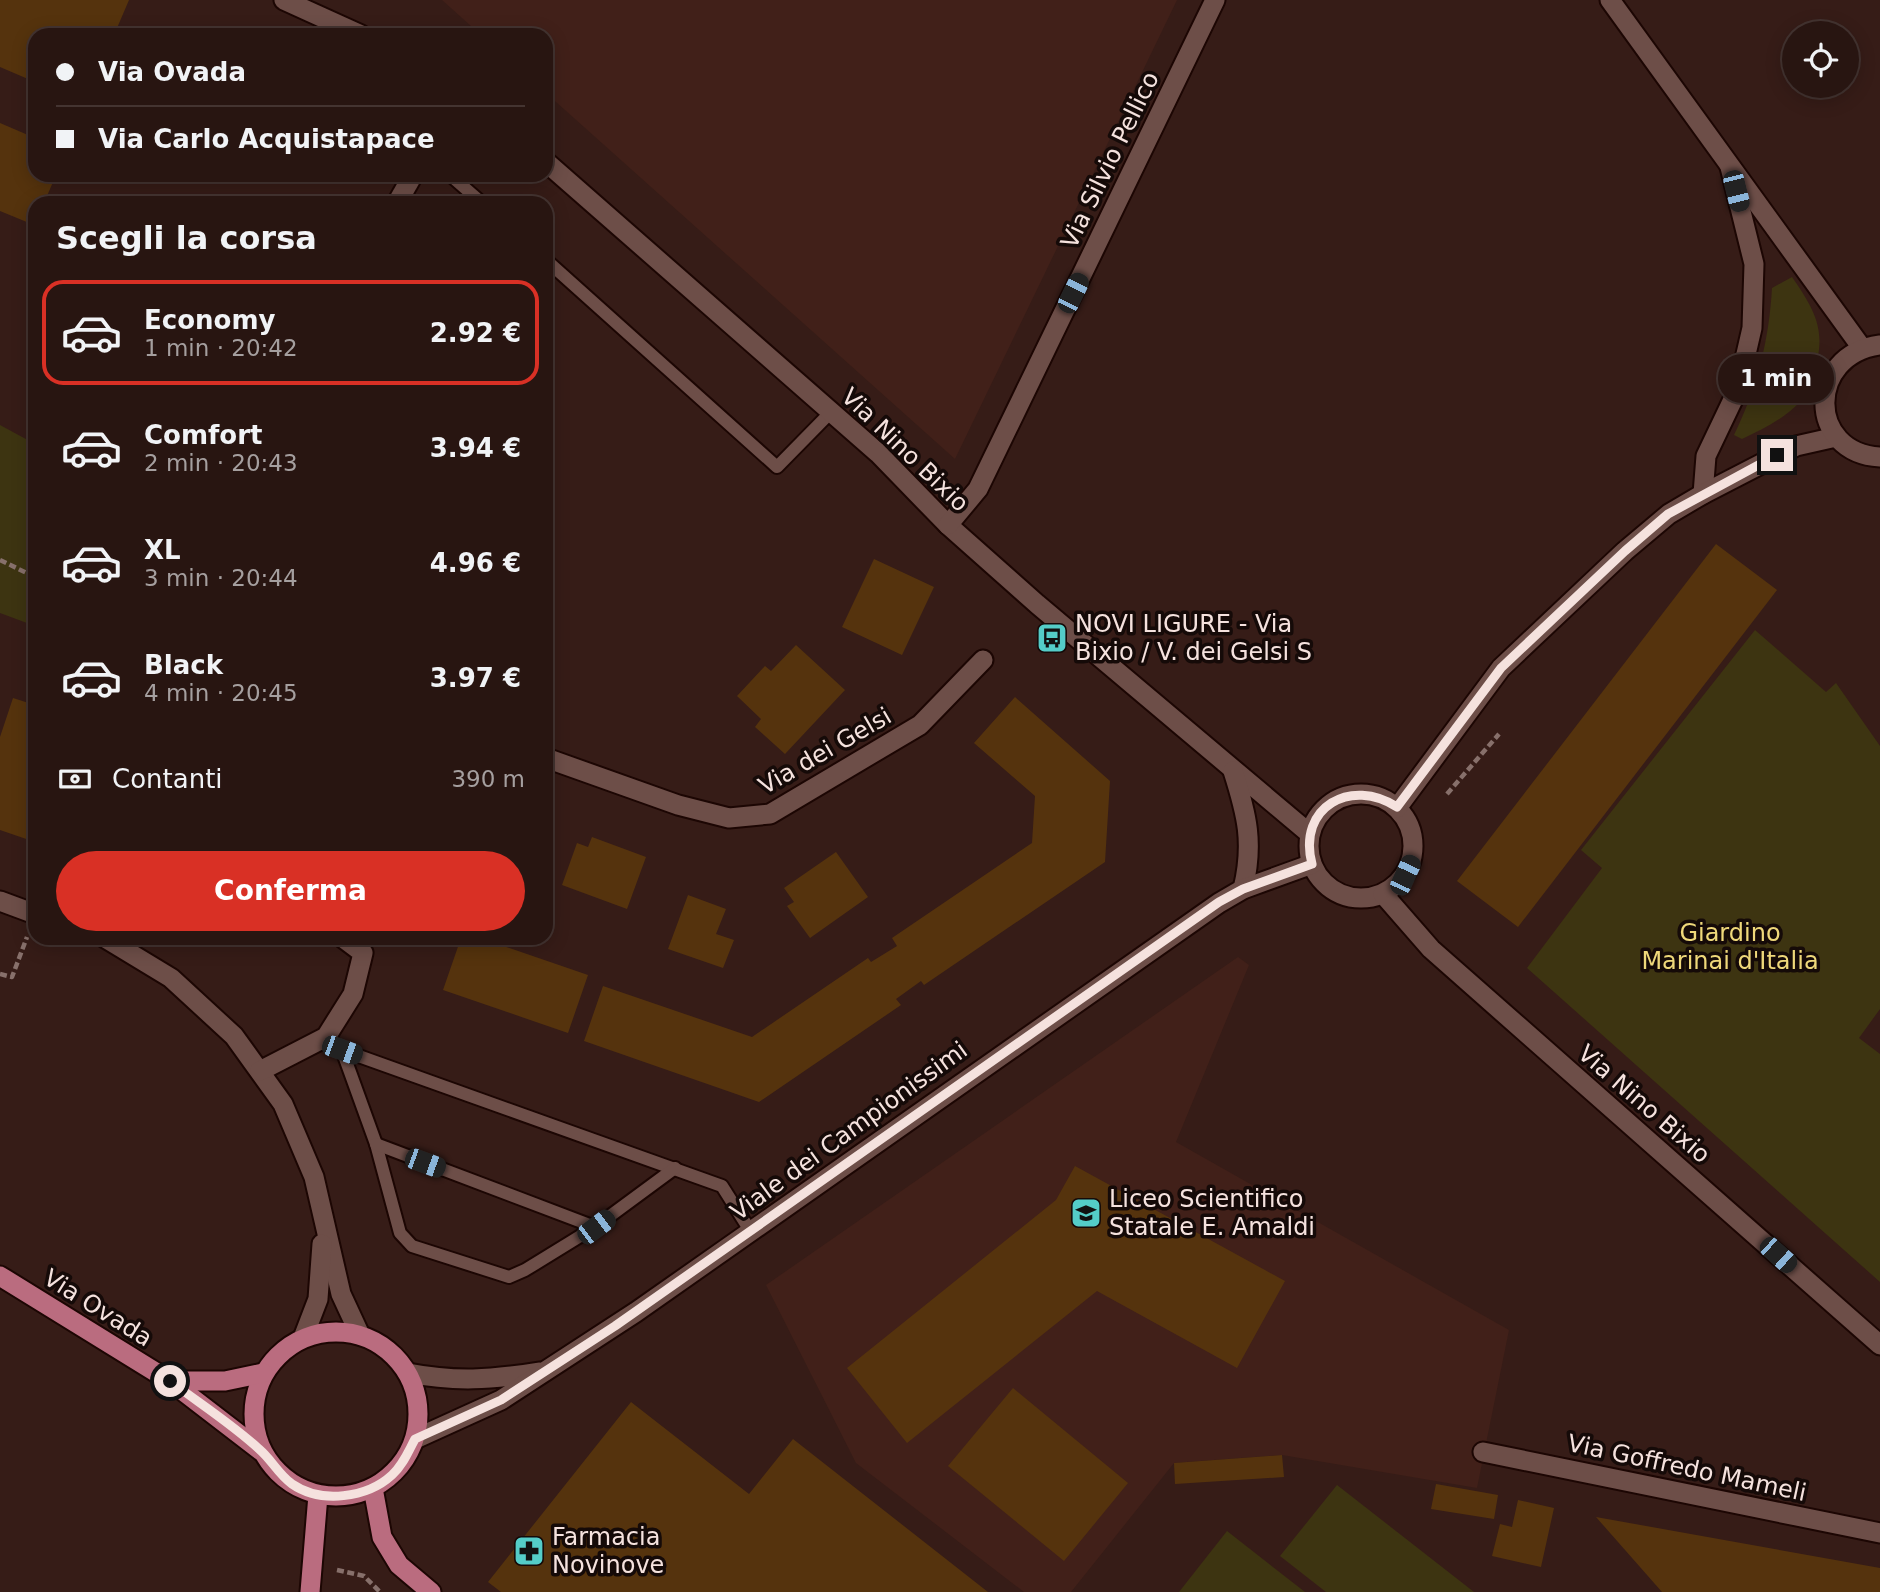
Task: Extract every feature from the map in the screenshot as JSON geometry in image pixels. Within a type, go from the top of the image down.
[{"type":"main road","name":"Via Ovada","points":[[0,1276],[170,1381],[261,1451]]},
{"type":"main road","points":[[332,1331],[360,1335],[388,1349],[408,1373],[416,1394],[418,1417],[415,1439],[398,1467],[373,1488],[346,1496],[318,1495],[295,1486],[275,1471],[261,1451],[253,1425],[254,1398],[264,1373],[281,1352],[303,1338],[332,1331]]},
{"type":"main road","points":[[170,1381],[225,1381],[264,1373]]},
{"type":"main road","points":[[373,1488],[383,1537],[399,1564],[431,1592]]},
{"type":"main road","points":[[310,1592],[318,1495]]},
{"type":"street","points":[[284,0],[346,28]]},
{"type":"street","name":"Via Silvio Pellico","points":[[948,525],[978,488],[1215,0]]},
{"type":"street","points":[[1610,0],[1730,166],[1871,346],[1843,358],[1830,376],[1824,396],[1826,418],[1836,437],[1850,449],[1880,457]]},
{"type":"street","points":[[1703,494],[1706,456],[1738,389],[1752,328],[1754,264],[1730,166]]},
{"type":"street","name":"Via Nino Bixio","points":[[553,168],[878,453],[948,525],[1310,834]]},
{"type":"street","points":[[1397,807],[1501,668],[1668,514],[1796,446],[1836,437]]},
{"type":"street","name":"Via dei Gelsi","points":[[553,760],[678,805],[729,818],[770,814],[920,725],[983,660]]},
{"type":"street","points":[[1233,770],[1248,819],[1250,860],[1243,889]]},
{"type":"street","points":[[1364,793],[1382,797],[1397,807],[1413,833],[1413,855],[1405,875],[1383,894],[1362,899],[1340,894],[1323,882],[1312,864],[1308,849],[1310,834],[1323,810],[1346,795],[1364,793]]},
{"type":"street","name":"Viale dei Campionissimi","points":[[415,1439],[501,1400],[550,1370],[751,1232],[1005,1050],[1219,902],[1243,889],[1312,864]]},
{"type":"street","name":"Via Nino Bixio","points":[[1383,894],[1431,949],[1880,1345]]},
{"type":"street","points":[[0,901],[28,911]]},
{"type":"street","points":[[120,945],[171,978],[234,1036],[283,1104],[314,1177],[341,1294],[360,1335]]},
{"type":"street","points":[[260,1071],[326,1037],[353,994],[363,953],[352,945]]},
{"type":"street","points":[[303,1338],[318,1299],[323,1225]]},
{"type":"street","points":[[408,1373],[451,1381],[499,1378],[550,1370]]},
{"type":"street","name":"Via Goffredo Mameli","points":[[1483,1452],[1880,1533]]},
{"type":"lane","points":[[458,182],[474,196]]},
{"type":"lane","points":[[553,266],[777,467],[831,412]]},
{"type":"lane","points":[[326,1037],[342,1050],[722,1186],[751,1232]]},
{"type":"lane","points":[[342,1050],[376,1144],[400,1233],[412,1246],[509,1277],[596,1227],[676,1168]]},
{"type":"lane","points":[[376,1144],[596,1227]]},
{"type":"path","points":[[0,560],[28,574]]},
{"type":"path","points":[[1447,794],[1499,734]]},
{"type":"path","points":[[0,974],[12,977],[28,936]]},
{"type":"path","points":[[336,1570],[364,1576],[380,1592]]},
{"type":"shaded area","points":[[442,0],[1177,0],[955,459],[553,99],[553,28],[473,28]]},
{"type":"shaded area","name":"Liceo Scientifico Statale E. Amaldi","points":[[1238,957],[1249,965],[1176,1142],[1509,1330],[1477,1488],[1282,1455],[1174,1463],[1071,1592],[1024,1592],[856,1463],[766,1285]]},
{"type":"green space","points":[[1792,277],[1814,313],[1819,336],[1817,362],[1801,401],[1780,418],[1742,439],[1734,435],[1760,364],[1768,327],[1772,288]]},
{"type":"green space","points":[[0,425],[28,440],[28,623],[0,613]]},
{"type":"green space","name":"Giardino Marinai d'Italia","points":[[1755,630],[1826,692],[1836,683],[1880,746],[1880,1009],[1859,1038],[1880,1054],[1880,1282],[1527,968],[1602,868],[1581,850]]},
{"type":"green space","points":[[1337,1485],[1474,1592],[1326,1592],[1280,1556]]},
{"type":"green space","points":[[1227,1531],[1305,1592],[1179,1592]]},
{"type":"building","points":[[0,0],[129,0],[117,28],[28,28],[28,79],[0,67]]},
{"type":"building","points":[[0,123],[28,135],[28,182],[53,182],[47,196],[28,196],[28,223],[0,211]]},
{"type":"building","points":[[1716,544],[1777,590],[1518,927],[1457,881]]},
{"type":"building","points":[[874,559],[934,587],[902,655],[842,627]]},
{"type":"building","points":[[796,645],[845,690],[785,754],[755,727],[761,719],[737,696],[765,666],[771,671]]},
{"type":"building","points":[[1015,697],[1110,781],[1105,862],[924,985],[921,981],[896,999],[901,1005],[759,1102],[584,1041],[603,986],[752,1037],[868,958],[871,962],[897,946],[892,938],[1032,843],[1035,796],[974,743]]},
{"type":"building","points":[[13,698],[28,703],[28,840],[0,830],[0,737]]},
{"type":"building","points":[[592,837],[646,857],[627,909],[562,885],[577,843],[588,847]]},
{"type":"building","points":[[836,852],[868,897],[810,938],[787,906],[794,902],[784,888]]},
{"type":"building","points":[[688,895],[726,909],[716,934],[734,940],[723,968],[668,949]]},
{"type":"building","points":[[459,945],[500,945],[588,975],[568,1033],[443,990]]},
{"type":"building","points":[[1075,1166],[1285,1281],[1237,1368],[1097,1291],[907,1443],[847,1368],[1056,1200]]},
{"type":"building","points":[[1013,1388],[1128,1483],[1064,1561],[948,1466]]},
{"type":"building","points":[[631,1402],[749,1494],[793,1439],[988,1592],[501,1592],[488,1582]]},
{"type":"building","points":[[1282,1455],[1284,1477],[1175,1484],[1174,1463]]},
{"type":"building","points":[[1436,1484],[1498,1495],[1494,1519],[1431,1509]]},
{"type":"building","points":[[1518,1500],[1554,1508],[1541,1567],[1492,1556],[1500,1524],[1512,1527]]},
{"type":"building","points":[[1596,1517],[1880,1568],[1880,1592],[1662,1592]]},
{"type":"place","name":"NOVI LIGURE - Via Bixio / V. dei Gelsi S","points":[[1052,638]]},
{"type":"place","name":"Liceo Scientifico Statale E. Amaldi","points":[[1086,1213]]},
{"type":"place","name":"Farmacia Novinove","points":[[529,1551]]},
{"type":"route","points":[[170,1381],[261,1451],[275,1471],[295,1486],[318,1495],[346,1496],[373,1488],[391,1475],[405,1459],[415,1439],[501,1400],[550,1370],[751,1232],[994,1058],[1219,902],[1243,889],[1312,864],[1308,849],[1310,834],[1317,817],[1329,804],[1346,795],[1364,793],[1382,797],[1397,807],[1501,668],[1625,551],[1668,514],[1777,455]]}]
